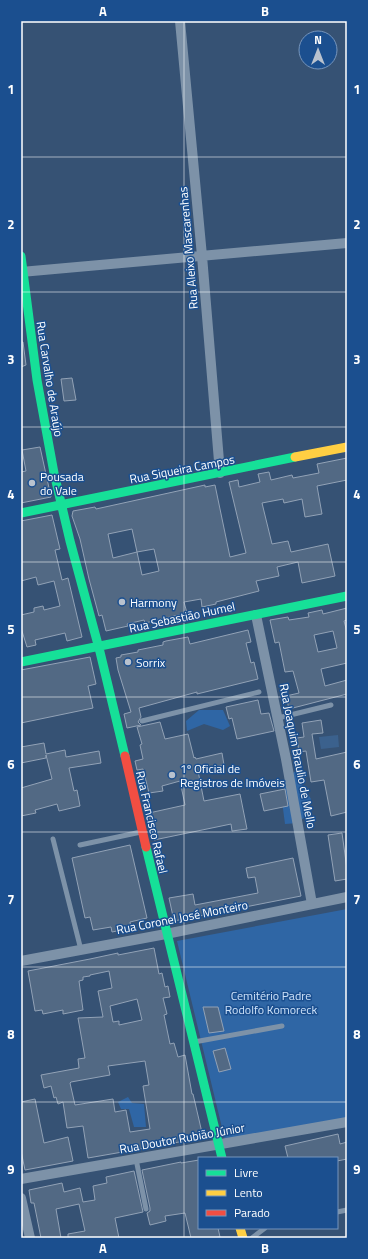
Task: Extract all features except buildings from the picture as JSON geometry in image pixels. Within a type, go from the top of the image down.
[{"type":"street","name":"Rua Aleixo Mascarenhas","points":[[180,21],[202,256],[220,474]]},
{"type":"street","points":[[22,272],[347,243]]},
{"type":"street","name":"Rua Carvalho de Araújo","points":[[21,256],[27,311],[42,415],[61,505]]},
{"type":"street","name":"Rua Siqueira Campos","points":[[21,513],[220,474],[347,447]]},
{"type":"street","name":"Rua Francisco Rafael","points":[[61,505],[121,726],[142,832],[222,1157]]},
{"type":"street","name":"Rua Sebastião Humel","points":[[21,662],[347,596]]},
{"type":"street","name":"Rua Joaquim Braulio de Mello","points":[[256,615],[278,718],[312,904]]},
{"type":"street","name":"Rua Coronel José Monteiro","points":[[21,961],[166,934],[347,897]]},
{"type":"street","name":"Rua Doutor Rubião Júnior","points":[[21,1179],[347,1122]]},
{"type":"street","points":[[21,1198],[30,1238]]},
{"type":"lane","points":[[142,721],[258,692]]},
{"type":"lane","points":[[278,718],[331,705]]},
{"type":"lane","points":[[80,845],[142,832]]},
{"type":"lane","points":[[53,839],[81,950]]},
{"type":"lane","points":[[193,1042],[282,1026]]},
{"type":"lane","points":[[136,1159],[146,1208]]},
{"type":"lane","points":[[252,1238],[264,1229]]},
{"type":"green space","points":[[199,710],[223,710],[230,726],[223,730],[204,724],[187,731],[186,721]]},
{"type":"green space","points":[[297,770],[306,775],[302,785],[311,799],[304,818],[297,822],[285,824],[282,801],[286,778]]},
{"type":"green space","name":"Cemitério Padre Rodolfo Komoreck","points":[[347,909],[347,1118],[225,1140],[177,941]]},
{"type":"green space","points":[[128,1097],[132,1103],[144,1104],[146,1127],[134,1127],[129,1109],[121,1109],[118,1102]]},
{"type":"shaded area","points":[[338,735],[339,747],[321,749],[319,737]]},
{"type":"traffic: fast","points":[[21,256],[37,380],[54,473],[125,756]]},
{"type":"traffic: fast","points":[[21,513],[295,457]]},
{"type":"traffic: fast","points":[[21,662],[347,596]]},
{"type":"traffic: fast","points":[[146,847],[222,1157]]},
{"type":"traffic: slow","points":[[295,457],[347,447]]},
{"type":"traffic: slow","points":[[240,1229],[243,1238]]},
{"type":"traffic: jam","points":[[125,756],[146,847]]},
{"type":"place","name":"Pousada do Vale","points":[[32,483]]},
{"type":"place","name":"Harmony","points":[[122,602]]},
{"type":"place","name":"Sorrix","points":[[128,662]]},
{"type":"place","name":"1º Oficial de Registros de Imóveis","points":[[172,775]]}]
